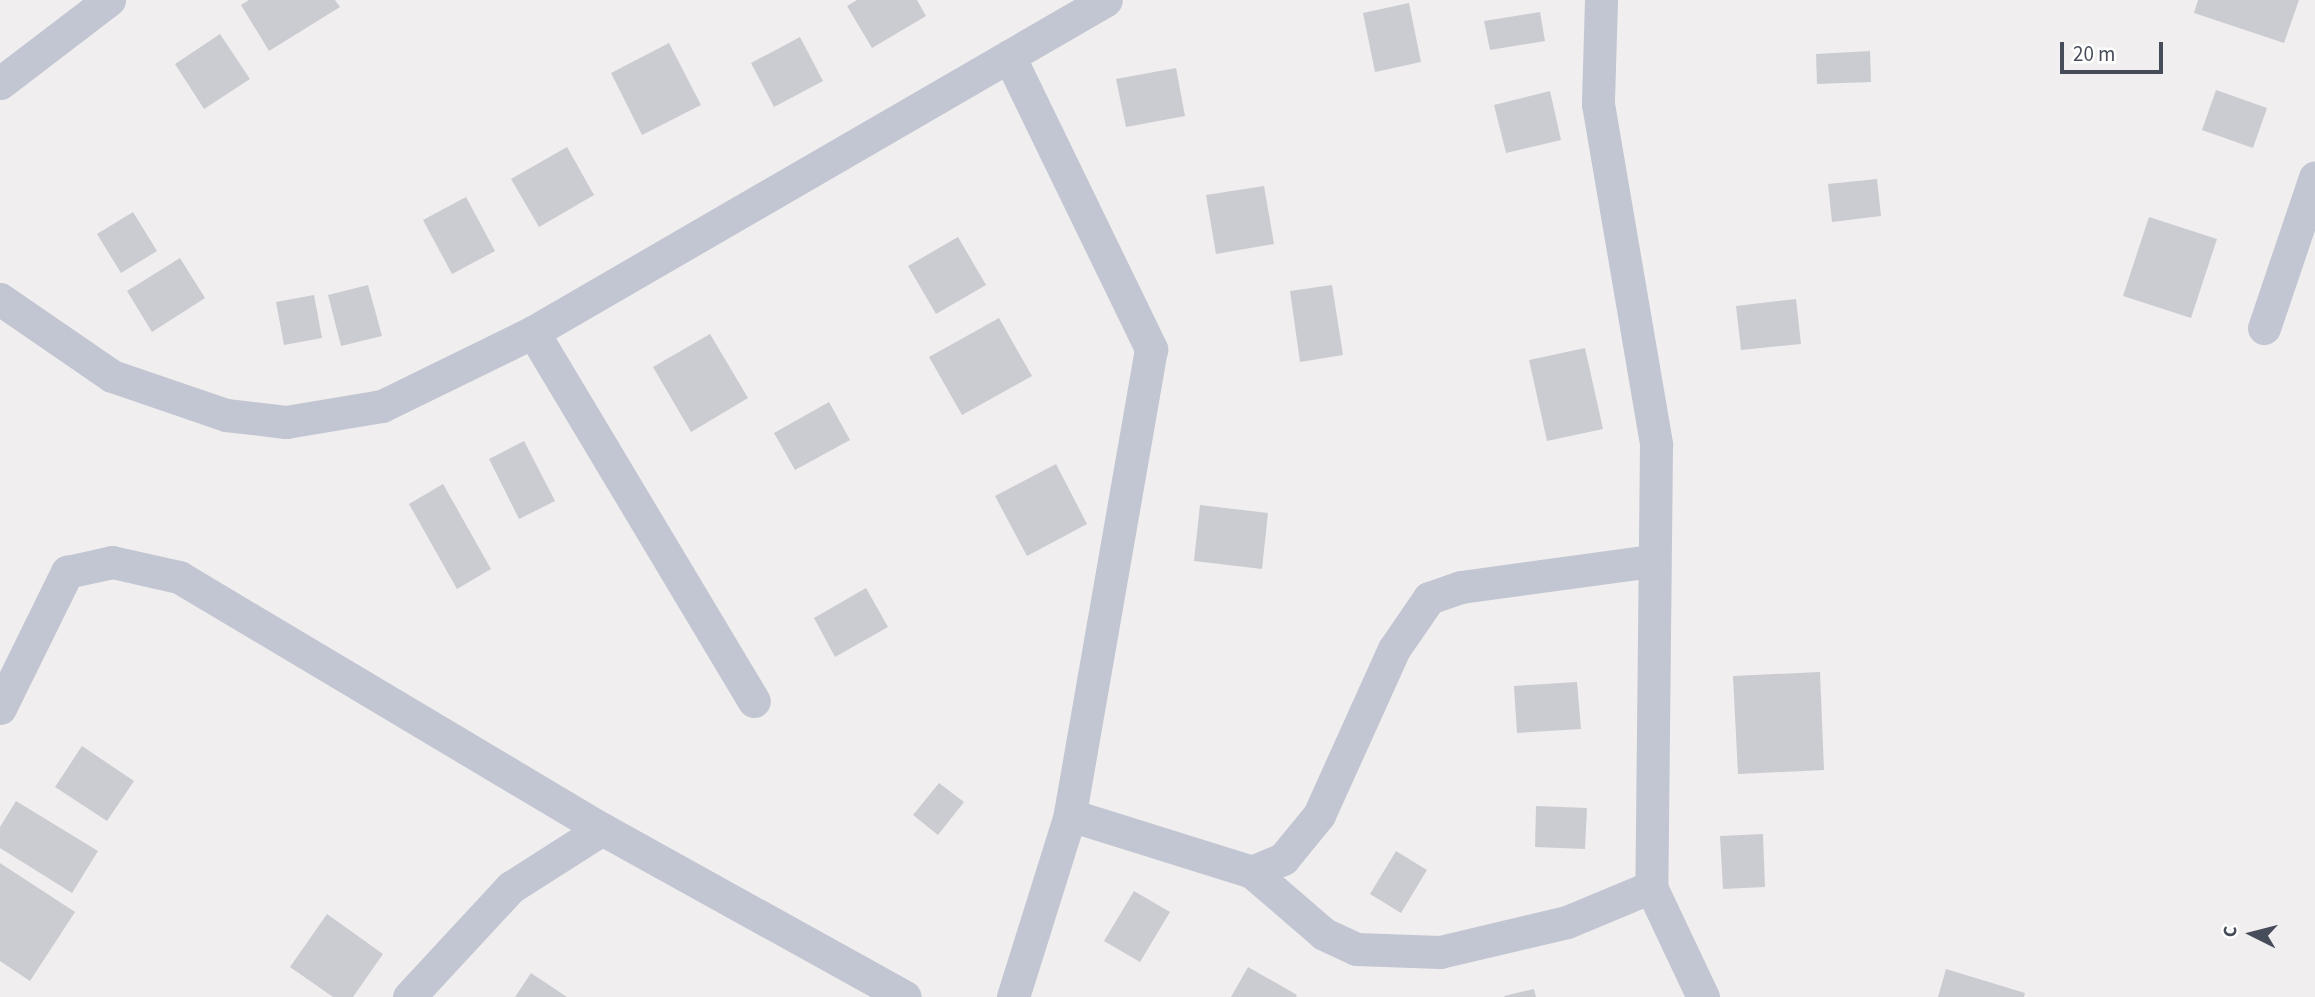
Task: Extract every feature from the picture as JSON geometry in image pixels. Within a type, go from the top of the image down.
[{"type":"street","points":[[0,83],[109,0]]},
{"type":"street","points":[[0,299],[113,376],[226,415],[285,422],[382,406],[533,332],[1106,0]]},
{"type":"street","points":[[1601,0],[1598,104],[1656,445],[1652,561],[1651,887],[1703,997]]},
{"type":"street","points":[[1009,56],[1151,349],[1070,815],[1013,997]]},
{"type":"street","points":[[2263,328],[2315,177]]},
{"type":"street","points":[[533,332],[754,701]]},
{"type":"street","points":[[1252,872],[1283,859],[1319,815],[1394,649],[1429,598],[1461,587],[1652,561]]},
{"type":"street","points":[[0,708],[67,572],[93,562],[140,566],[179,577],[601,829],[905,997]]},
{"type":"street","points":[[1070,815],[1252,872],[1324,934],[1356,949],[1440,952],[1567,922],[1651,887]]},
{"type":"street","points":[[409,997],[511,887],[601,829]]},
{"type":"building","points":[[249,0],[335,0],[340,7],[269,51],[241,5]]},
{"type":"building","points":[[857,0],[917,0],[926,16],[872,48],[847,6]]},
{"type":"building","points":[[2198,0],[2299,0],[2284,43],[2194,13]]},
{"type":"building","points":[[1409,3],[1421,62],[1375,72],[1363,13]]},
{"type":"building","points":[[1540,12],[1545,41],[1490,50],[1484,21]]},
{"type":"building","points":[[220,34],[250,79],[204,109],[175,64]]},
{"type":"building","points":[[800,37],[823,81],[774,107],[751,63]]},
{"type":"building","points":[[669,43],[701,105],[642,135],[611,73]]},
{"type":"building","points":[[1870,51],[1871,82],[1817,84],[1816,54]]},
{"type":"building","points":[[1176,68],[1185,116],[1126,127],[1116,79]]},
{"type":"building","points":[[2216,90],[2267,108],[2253,148],[2202,130]]},
{"type":"building","points":[[1550,91],[1561,140],[1506,153],[1494,105]]},
{"type":"building","points":[[567,147],[594,195],[539,227],[511,179]]},
{"type":"building","points":[[1877,179],[1881,216],[1832,222],[1828,184]]},
{"type":"building","points":[[1264,186],[1274,244],[1216,254],[1206,195]]},
{"type":"building","points":[[466,197],[495,251],[452,274],[423,220]]},
{"type":"building","points":[[133,212],[157,251],[121,273],[97,234]]},
{"type":"building","points":[[2149,217],[2217,239],[2191,318],[2123,296]]},
{"type":"building","points":[[958,237],[986,285],[936,314],[908,266]]},
{"type":"building","points":[[180,258],[205,298],[152,332],[127,291]]},
{"type":"building","points":[[368,285],[382,336],[341,346],[328,295]]},
{"type":"building","points":[[1332,285],[1343,355],[1300,362],[1290,291]]},
{"type":"building","points":[[314,295],[322,338],[284,345],[276,302]]},
{"type":"building","points":[[1796,299],[1801,344],[1741,350],[1736,306]]},
{"type":"building","points":[[999,318],[1032,376],[962,415],[929,357]]},
{"type":"building","points":[[710,334],[748,398],[691,432],[653,367]]},
{"type":"building","points":[[1585,348],[1603,429],[1547,441],[1529,360]]},
{"type":"building","points":[[829,402],[850,440],[795,470],[774,433]]},
{"type":"building","points":[[524,441],[555,501],[519,519],[489,459]]},
{"type":"building","points":[[1056,464],[1087,524],[1027,556],[995,496]]},
{"type":"building","points":[[443,484],[491,569],[457,589],[409,504]]},
{"type":"building","points":[[1200,505],[1268,513],[1262,569],[1194,561]]},
{"type":"building","points":[[866,588],[888,627],[835,657],[814,618]]},
{"type":"building","points":[[1820,672],[1824,770],[1738,774],[1733,676]]},
{"type":"building","points":[[1577,682],[1581,729],[1517,733],[1514,686]]},
{"type":"building","points":[[82,746],[134,781],[107,821],[55,787]]},
{"type":"building","points":[[939,783],[964,802],[938,835],[913,815]]},
{"type":"building","points":[[16,801],[98,851],[72,893],[0,848],[0,827]]},
{"type":"building","points":[[1536,806],[1587,808],[1585,849],[1535,847]]},
{"type":"building","points":[[1763,834],[1765,887],[1723,889],[1720,836]]},
{"type":"building","points":[[1396,851],[1427,870],[1401,913],[1370,894]]},
{"type":"building","points":[[0,863],[75,912],[30,981],[0,961]]},
{"type":"building","points":[[1134,891],[1170,912],[1140,962],[1104,941]]},
{"type":"building","points":[[327,914],[383,954],[353,997],[333,997],[290,967]]},
{"type":"building","points":[[1248,967],[1297,995],[1296,997],[1231,997]]},
{"type":"building","points":[[1946,969],[2025,993],[2024,997],[1938,997]]},
{"type":"building","points":[[531,973],[567,997],[515,997]]},
{"type":"building","points":[[1534,989],[1536,997],[1504,996]]}]
